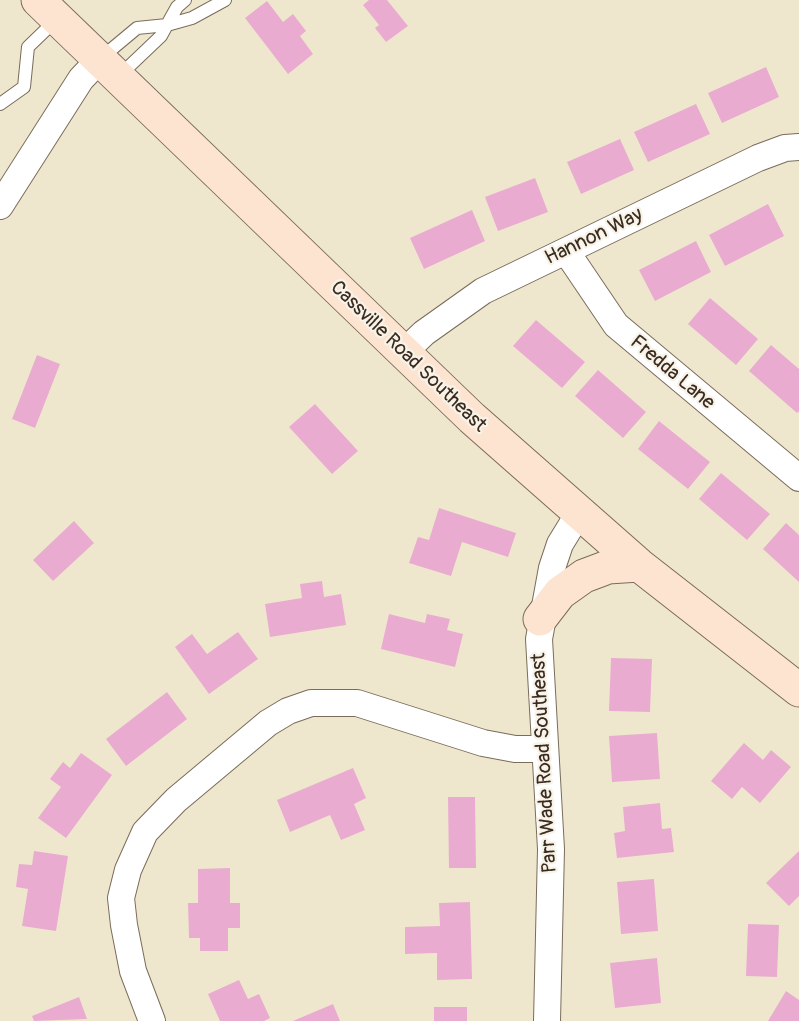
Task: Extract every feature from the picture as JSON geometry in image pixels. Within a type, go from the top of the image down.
[{"type":"main road","name":"Cassville Road Southeast","points":[[48,9],[403,353],[579,513],[639,565],[799,690]]},
{"type":"main road","points":[[540,620],[560,592],[584,576],[608,567],[639,565]]},
{"type":"street","points":[[0,206],[81,79],[109,68]]},
{"type":"street","name":"Hannon Way","points":[[403,353],[424,333],[483,291],[758,158],[785,148],[799,147]]},
{"type":"street","name":"Fredda Lane","points":[[566,251],[616,326],[799,478]]},
{"type":"street","name":"Parr Wade Road Southeast","points":[[547,1021],[552,849],[539,670],[540,620],[560,544],[579,513]]},
{"type":"street","points":[[152,1021],[133,971],[124,925],[121,898],[128,870],[145,832],[176,800],[268,723],[288,711],[311,703],[357,703],[483,743],[515,749],[544,749]]},
{"type":"lane","points":[[109,68],[161,36],[177,7],[184,0]]},
{"type":"lane","points":[[109,68],[138,28],[167,25],[192,18],[225,0]]},
{"type":"lane","points":[[0,104],[24,87],[28,47],[48,9]]},
{"type":"building","points":[[369,0],[387,0],[408,26],[386,42],[375,28],[379,25],[363,5]]},
{"type":"building","points":[[267,1],[283,22],[293,14],[306,31],[300,36],[313,54],[288,74],[245,18]]},
{"type":"building","points":[[766,67],[779,97],[722,123],[708,93]]},
{"type":"building","points":[[696,104],[710,134],[648,162],[634,132]]},
{"type":"building","points":[[620,139],[634,170],[581,194],[567,162]]},
{"type":"building","points":[[535,178],[548,212],[498,231],[485,197]]},
{"type":"building","points":[[768,204],[784,236],[725,266],[709,235]]},
{"type":"building","points":[[472,210],[485,241],[424,269],[410,238]]},
{"type":"building","points":[[696,241],[711,272],[655,301],[639,270]]},
{"type":"building","points":[[710,298],[758,339],[736,365],[688,324]]},
{"type":"building","points":[[536,320],[585,362],[562,388],[513,346]]},
{"type":"building","points":[[771,345],[799,369],[799,411],[797,413],[749,371]]},
{"type":"building","points":[[37,355],[60,364],[35,428],[12,419]]},
{"type":"building","points":[[598,370],[646,412],[623,438],[575,396]]},
{"type":"building","points":[[315,404],[358,451],[332,474],[289,427]]},
{"type":"building","points":[[659,421],[710,462],[688,489],[638,449]]},
{"type":"building","points":[[721,473],[770,514],[747,540],[699,499]]},
{"type":"building","points":[[439,508],[516,533],[508,557],[462,542],[451,576],[409,563],[418,537],[429,540]]},
{"type":"building","points":[[74,521],[94,543],[53,581],[33,560]]},
{"type":"building","points":[[786,523],[799,535],[799,582],[763,549]]},
{"type":"building","points":[[322,581],[324,597],[341,594],[346,625],[270,637],[265,604],[302,598],[300,584]]},
{"type":"building","points":[[389,614],[425,623],[427,614],[450,619],[447,630],[463,634],[455,667],[381,649]]},
{"type":"building","points":[[238,632],[258,659],[209,694],[175,647],[192,634],[207,654]]},
{"type":"building","points":[[611,658],[652,659],[650,712],[609,711]]},
{"type":"building","points":[[167,692],[187,719],[126,766],[106,739]]},
{"type":"building","points":[[657,733],[660,779],[612,782],[609,736]]},
{"type":"building","points":[[744,743],[763,760],[771,750],[791,767],[760,803],[742,787],[732,799],[711,781]]},
{"type":"building","points":[[81,753],[112,775],[66,838],[38,818],[61,787],[50,779],[63,762],[70,768]]},
{"type":"building","points":[[353,768],[366,798],[354,804],[365,830],[341,840],[330,815],[290,832],[277,800]]},
{"type":"building","points":[[448,797],[475,797],[476,868],[449,868]]},
{"type":"building","points":[[660,803],[662,829],[671,828],[674,852],[617,858],[614,833],[625,831],[623,807]]},
{"type":"building","points":[[34,851],[68,856],[56,931],[22,926],[28,889],[16,887],[19,864],[32,865]]},
{"type":"building","points":[[799,851],[799,896],[789,906],[766,883]]},
{"type":"building","points":[[230,868],[230,903],[240,903],[240,928],[228,928],[228,951],[200,951],[200,938],[189,938],[188,903],[198,903],[198,869]]},
{"type":"building","points":[[654,879],[658,931],[621,934],[617,882]]},
{"type":"building","points":[[470,902],[472,979],[437,980],[437,953],[405,954],[405,927],[440,926],[439,903]]},
{"type":"building","points":[[748,924],[779,925],[777,977],[746,976]]},
{"type":"building","points":[[657,958],[661,1003],[615,1008],[610,963]]},
{"type":"building","points":[[239,980],[248,999],[259,994],[270,1018],[264,1021],[220,1021],[208,994]]},
{"type":"building","points":[[786,991],[799,1000],[799,1021],[768,1021]]},
{"type":"building","points":[[79,997],[87,1019],[34,1021],[32,1016]]},
{"type":"building","points":[[333,1004],[340,1021],[293,1021]]},
{"type":"building","points":[[434,1007],[467,1007],[467,1021],[434,1021]]}]
